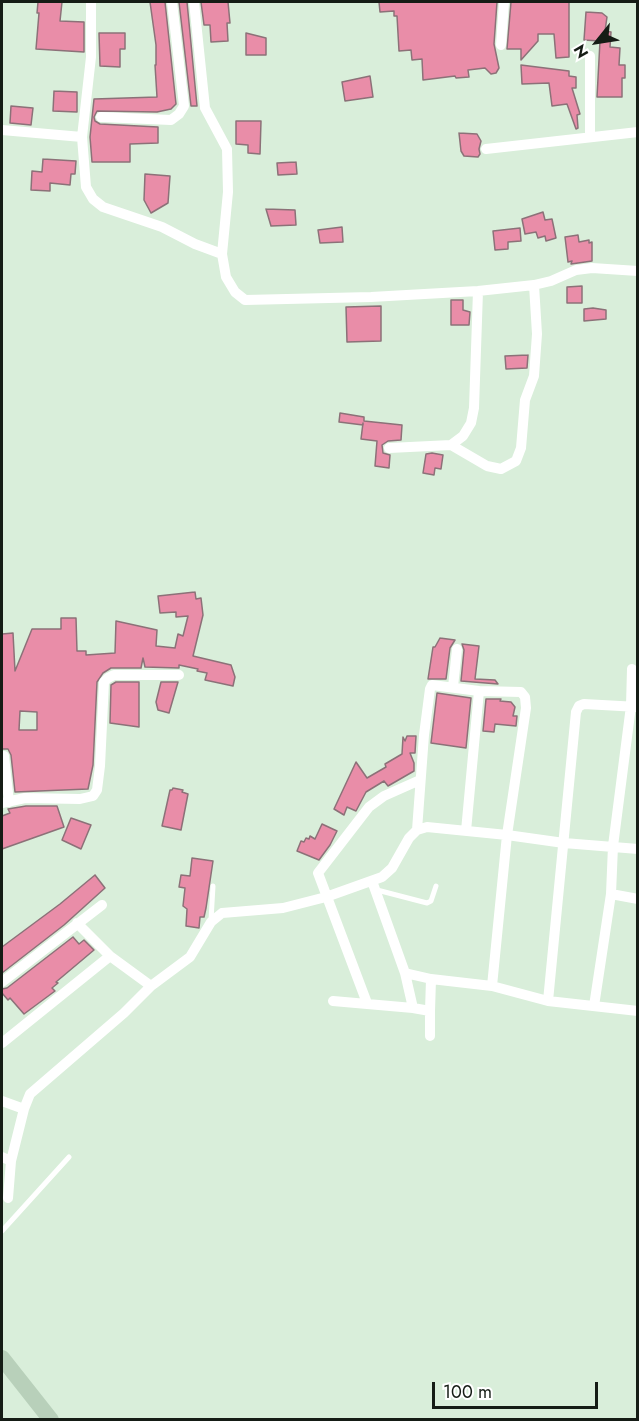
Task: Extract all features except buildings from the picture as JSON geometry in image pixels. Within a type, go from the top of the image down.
[{"type":"street","points":[[91,2],[91,57],[82,137],[86,187],[93,199],[103,207],[162,227],[195,244],[222,254]]},
{"type":"street","points":[[101,117],[171,120],[184,106],[172,2]]},
{"type":"street","points":[[194,2],[205,108],[227,149],[228,192],[222,254],[226,277],[235,292],[245,300],[371,297],[478,291],[534,285],[551,281],[576,270],[592,268],[638,271]]},
{"type":"street","points":[[501,45],[504,2]]},
{"type":"street","points":[[590,56],[591,137]]},
{"type":"street","points":[[2,130],[82,137]]},
{"type":"street","points":[[486,149],[638,132]]},
{"type":"street","points":[[389,448],[451,445],[487,466],[501,469],[516,461],[521,448],[525,400],[534,376],[537,334],[534,285]]},
{"type":"street","points":[[451,445],[463,436],[471,423],[474,408],[478,291]]},
{"type":"street","points":[[453,687],[457,649]]},
{"type":"street","points":[[594,1006],[611,894],[613,846],[634,707],[632,669]]},
{"type":"street","points":[[4,756],[5,803],[25,798],[80,800],[93,796],[98,790],[104,682],[114,675],[179,675]]},
{"type":"street","points":[[417,830],[430,689],[435,684],[479,691],[521,692],[526,702],[507,835],[492,986]]},
{"type":"street","points":[[466,831],[479,691]]},
{"type":"street","points":[[548,1000],[576,712],[579,706],[584,704],[634,707]]},
{"type":"street","points":[[366,1003],[318,873],[369,807],[384,796],[420,780]]},
{"type":"street","points":[[8,1198],[6,1159],[30,1094],[151,986],[190,957],[211,922],[222,914],[283,908],[374,885],[388,873],[409,838],[417,830],[427,827],[638,849]]},
{"type":"street","points":[[374,885],[405,973],[413,1008]]},
{"type":"street","points":[[611,894],[638,899]]},
{"type":"street","points":[[2,982],[76,922],[102,905]]},
{"type":"street","points":[[76,922],[110,956],[151,986]]},
{"type":"street","points":[[2,1043],[110,956]]},
{"type":"street","points":[[405,973],[431,979],[492,986],[548,1000],[638,1011]]},
{"type":"street","points":[[430,1036],[431,979]]},
{"type":"street","points":[[333,1001],[430,1011]]},
{"type":"street","points":[[2,1101],[24,1109]]},
{"type":"street","points":[[2,1358],[51,1419]]},
{"type":"lane","points":[[374,885],[427,903],[431,901],[436,886]]},
{"type":"lane","points":[[211,922],[213,886]]},
{"type":"lane","points":[[2,1231],[69,1157]]}]
